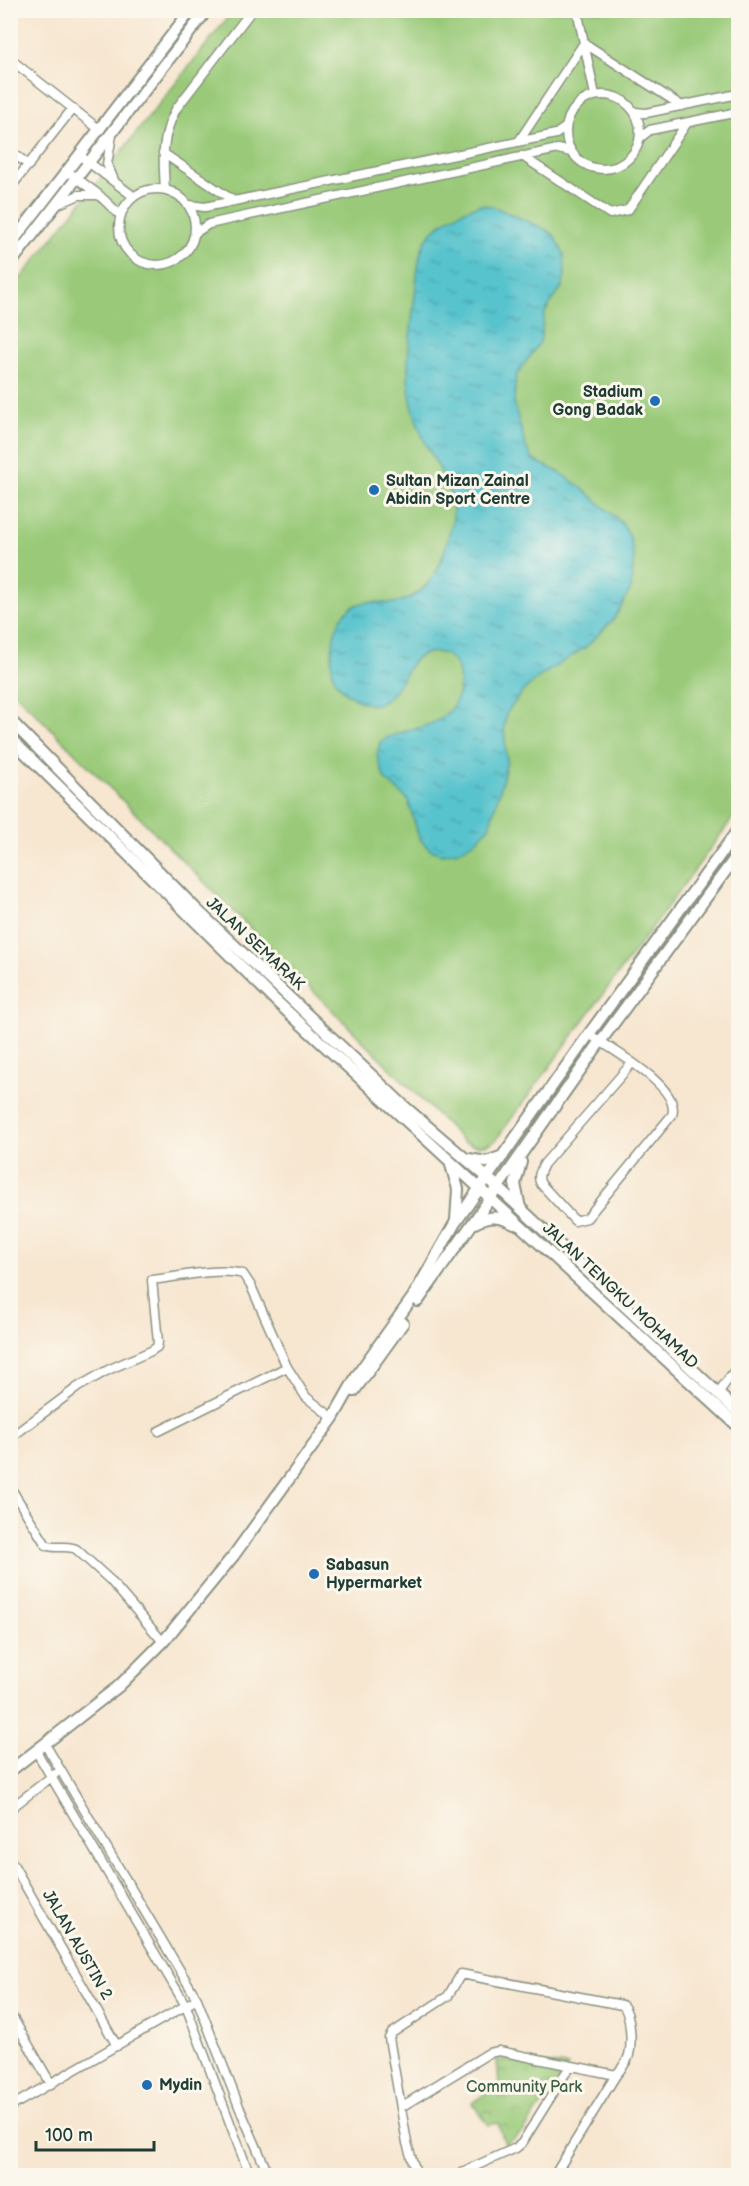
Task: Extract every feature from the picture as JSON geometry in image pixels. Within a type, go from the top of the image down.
[{"type":"main road","points":[[10,245],[191,10]]},
{"type":"main road","points":[[10,264],[207,10]]},
{"type":"main road","name":"JALAN SEMARAK","points":[[10,720],[197,910],[405,1107],[489,1178]]},
{"type":"main road","name":"JALAN SEMARAK","points":[[10,738],[276,1001],[480,1189]]},
{"type":"main road","points":[[335,1415],[358,1374],[413,1297],[455,1223],[738,830]]},
{"type":"main road","points":[[10,1771],[118,1686],[163,1642],[234,1555],[335,1415],[365,1378],[600,1042],[735,866],[738,854]]},
{"type":"main road","points":[[520,1208],[515,1184],[518,1168],[526,1148]]},
{"type":"main road","points":[[463,1157],[486,1162],[505,1155]]},
{"type":"main road","points":[[450,1162],[458,1189],[459,1202],[455,1223]]},
{"type":"main road","name":"JALAN TENGKU MOHAMAD","points":[[489,1178],[738,1412]]},
{"type":"main road","name":"JALAN TENGKU MOHAMAD","points":[[480,1189],[738,1426]]},
{"type":"main road","points":[[472,1225],[484,1218],[499,1217],[530,1233]]},
{"type":"street","points":[[165,189],[163,142],[169,123],[177,109],[252,10]]},
{"type":"street","points":[[577,10],[595,95]]},
{"type":"street","points":[[584,44],[682,106]]},
{"type":"street","points":[[519,141],[584,44]]},
{"type":"street","points":[[10,58],[100,130]]},
{"type":"street","points":[[604,94],[622,99],[635,112],[639,120],[640,138],[633,154],[613,168],[591,167],[576,158],[566,140],[566,127],[575,106],[595,95],[604,94]]},
{"type":"street","points":[[635,112],[646,113],[738,94]]},
{"type":"street","points":[[10,188],[76,111]]},
{"type":"street","points":[[640,138],[650,130],[738,112]]},
{"type":"street","points":[[522,156],[610,214],[628,210],[687,123]]},
{"type":"street","points":[[189,206],[206,207],[556,134],[566,127]]},
{"type":"street","points":[[113,132],[107,164],[115,183]]},
{"type":"street","points":[[195,233],[209,224],[558,148],[571,152]]},
{"type":"street","points":[[10,151],[28,165]]},
{"type":"street","points":[[163,153],[234,201]]},
{"type":"street","points":[[79,155],[133,196]]},
{"type":"street","points":[[67,171],[99,195],[120,215]]},
{"type":"street","points":[[148,189],[165,189],[174,192],[189,206],[195,223],[195,233],[192,242],[181,257],[164,264],[144,263],[134,258],[126,250],[121,240],[118,223],[125,205],[133,196],[148,189]]},
{"type":"street","points":[[56,206],[79,195],[99,195]]},
{"type":"street","points":[[589,1034],[632,1063],[650,1076],[671,1097],[674,1109],[587,1218],[575,1221],[541,1184],[539,1174],[544,1164],[632,1063]]},
{"type":"street","points":[[10,1438],[78,1387],[157,1347],[152,1280],[216,1272],[243,1274],[251,1286],[287,1367],[306,1397],[335,1415]]},
{"type":"street","points":[[718,1393],[738,1366]]},
{"type":"street","points":[[159,1431],[287,1367]]},
{"type":"street","points":[[10,1487],[46,1545],[55,1548],[72,1546],[76,1549],[110,1580],[163,1642]]},
{"type":"street","points":[[41,1748],[60,1769],[197,1999],[240,2109],[269,2175]]},
{"type":"street","points":[[41,1748],[51,1776],[186,2006],[250,2175]]},
{"type":"street","points":[[10,1809],[60,1769]]},
{"type":"street","name":"JALAN AUSTIN 2","points":[[10,1859],[117,2046]]},
{"type":"street","points":[[417,2175],[407,2142],[389,2038],[392,2032],[448,1996],[461,1974],[626,2007],[629,2017],[630,2054],[554,2175]]},
{"type":"street","points":[[10,2107],[197,1999]]},
{"type":"street","points":[[10,2013],[51,2084]]},
{"type":"street","points":[[401,2107],[489,2053],[499,2052],[616,2075]]},
{"type":"street","points":[[453,2175],[522,2144],[570,2066]]},
{"type":"green space","name":"Sultan Mizan Zainal Abidin Sport Centre","points":[[233,11],[738,11],[738,811],[495,1141],[483,1145],[464,1142],[11,689],[10,292]]},
{"type":"green space","name":"Community Park","points":[[497,2060],[568,2066],[523,2132],[505,2144],[498,2123],[488,2125],[472,2103],[499,2084]]},
{"type":"water","points":[[480,205],[492,206],[553,234],[564,254],[565,274],[562,287],[545,312],[540,342],[516,376],[514,403],[526,447],[533,460],[559,472],[583,489],[621,522],[630,537],[634,557],[631,589],[614,619],[586,647],[539,677],[523,691],[506,714],[504,729],[507,761],[489,827],[477,840],[459,851],[442,854],[429,849],[419,838],[408,800],[384,778],[377,755],[380,742],[388,737],[433,723],[449,711],[459,691],[460,680],[453,661],[437,652],[418,657],[408,668],[396,689],[384,701],[371,704],[350,696],[339,685],[333,674],[332,657],[334,635],[346,612],[361,603],[394,603],[412,597],[433,577],[445,549],[453,508],[445,480],[423,438],[410,398],[408,369],[410,339],[418,264],[423,246],[432,232],[447,220]]},
{"type":"place","name":"Stadium Gong Badak","points":[[655,401]]},
{"type":"place","name":"Sultan Mizan Zainal Abidin Sport Centre","points":[[374,490]]},
{"type":"place","name":"Sabasun Hypermarket","points":[[314,1574]]},
{"type":"place","name":"Mydin","points":[[147,2085]]}]
